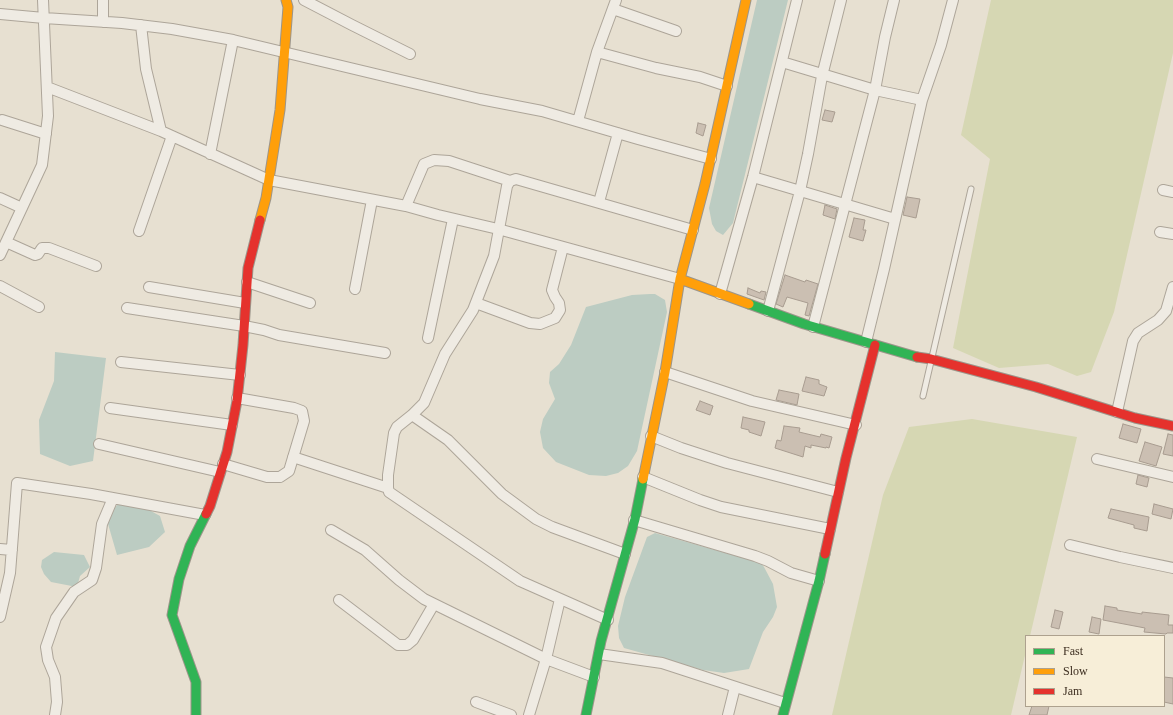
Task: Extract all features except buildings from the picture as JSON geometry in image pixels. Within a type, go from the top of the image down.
[{"type":"street","points":[[0,255],[42,165],[48,116],[43,0]]},
{"type":"street","points":[[103,0],[103,22]]},
{"type":"street","points":[[196,715],[196,682],[172,615],[179,579],[190,546],[210,506],[238,398],[248,268],[266,198],[280,110],[288,7],[286,0]]},
{"type":"street","points":[[304,0],[410,54]]},
{"type":"street","points":[[586,715],[599,654],[634,520],[665,372],[680,279],[694,230],[711,159],[746,0]]},
{"type":"street","points":[[720,294],[753,177],[798,0]]},
{"type":"street","points":[[768,311],[800,191],[822,76],[840,0]]},
{"type":"street","points":[[813,327],[875,90],[894,0]]},
{"type":"street","points":[[783,715],[818,581],[838,492],[856,425],[884,269],[922,100],[941,45],[952,0]]},
{"type":"street","points":[[578,121],[597,52],[614,5],[676,31]]},
{"type":"street","points":[[0,14],[141,25],[233,40],[480,99],[542,111],[711,159]]},
{"type":"street","points":[[141,25],[146,69],[161,131]]},
{"type":"street","points":[[210,154],[233,40]]},
{"type":"street","points":[[597,52],[656,68],[700,77],[727,86]]},
{"type":"street","points":[[782,62],[822,76],[875,90],[922,100]]},
{"type":"street","points":[[47,87],[161,131],[269,180],[406,206],[453,219],[498,229],[680,279],[813,327],[870,344],[1036,387],[1135,418],[1173,426]]},
{"type":"street","points":[[2,120],[46,134]]},
{"type":"street","points":[[599,202],[618,133]]},
{"type":"street","points":[[139,230],[172,136]]},
{"type":"street","points":[[406,206],[424,164],[434,160],[449,161],[510,181]]},
{"type":"street","points":[[753,177],[895,220]]},
{"type":"street","points":[[608,620],[520,581],[456,538],[415,508],[389,492],[388,488],[394,433],[397,427],[424,403],[445,354],[473,310],[494,256],[506,186],[510,181],[516,179],[694,230]]},
{"type":"street","points":[[1163,190],[1173,192]]},
{"type":"street","points":[[0,198],[22,208]]},
{"type":"street","points":[[355,288],[372,200]]},
{"type":"street","points":[[428,338],[453,219]]},
{"type":"street","points":[[1160,232],[1173,234]]},
{"type":"street","points":[[6,242],[35,255],[38,254],[42,248],[49,248],[96,266]]},
{"type":"street","points":[[476,303],[530,323],[540,324],[555,318],[560,310],[559,303],[552,290],[563,247]]},
{"type":"street","points":[[247,282],[310,303]]},
{"type":"street","points":[[0,286],[39,307]]},
{"type":"street","points":[[149,287],[245,303]]},
{"type":"street","points":[[1117,412],[1133,341],[1138,333],[1158,320],[1166,311],[1173,287]]},
{"type":"street","points":[[127,308],[244,326],[279,335],[386,353]]},
{"type":"street","points":[[121,362],[240,375]]},
{"type":"street","points":[[665,372],[752,401],[856,425]]},
{"type":"street","points":[[99,444],[267,477],[280,477],[289,471],[304,421],[302,411],[294,408],[238,398]]},
{"type":"street","points":[[110,408],[232,425]]},
{"type":"street","points":[[412,415],[448,440],[502,494],[536,519],[552,527],[625,554]]},
{"type":"street","points":[[651,436],[681,448],[727,463],[838,492]]},
{"type":"street","points":[[293,457],[388,488]]},
{"type":"street","points":[[1096,459],[1173,477]]},
{"type":"street","points":[[643,477],[721,507],[830,529]]},
{"type":"street","points":[[0,617],[2,602],[10,573],[16,483],[113,498],[205,515]]},
{"type":"street","points":[[55,715],[57,702],[55,677],[48,660],[46,647],[56,618],[74,592],[92,580],[96,568],[102,524],[113,498]]},
{"type":"street","points":[[634,520],[755,556],[792,573],[818,581]]},
{"type":"street","points":[[331,530],[365,550],[399,580],[424,599],[546,659],[594,677]]},
{"type":"street","points":[[1070,545],[1173,568]]},
{"type":"street","points":[[0,549],[12,550]]},
{"type":"street","points":[[529,715],[546,659],[560,599]]},
{"type":"street","points":[[339,600],[398,645],[407,645],[413,640],[434,604]]},
{"type":"street","points":[[599,654],[662,663],[785,703]]},
{"type":"street","points":[[728,715],[735,687]]},
{"type":"street","points":[[476,702],[511,715]]},
{"type":"lane","points":[[923,396],[971,189]]},
{"type":"green space","points":[[991,0],[1173,0],[1173,53],[1114,312],[1091,372],[1077,376],[1048,364],[999,368],[953,348],[990,159],[961,135]]},
{"type":"green space","points":[[972,419],[1077,437],[1030,635],[1025,635],[1025,655],[1011,715],[832,715],[883,495],[909,427]]},
{"type":"shaded area","points":[[757,0],[788,0],[733,223],[723,235],[716,231],[712,224],[709,208]]},
{"type":"shaded area","points":[[655,294],[665,300],[667,312],[637,451],[628,466],[618,473],[606,476],[589,475],[556,462],[543,448],[540,432],[543,419],[555,399],[549,383],[550,372],[559,364],[571,345],[586,307],[632,295]]},
{"type":"shaded area","points":[[55,352],[106,358],[93,461],[70,466],[40,454],[39,420],[54,381]]},
{"type":"shaded area","points":[[120,502],[142,506],[160,516],[165,532],[149,547],[117,555],[106,517]]},
{"type":"shaded area","points":[[655,533],[761,563],[764,567],[773,584],[777,607],[773,617],[763,632],[749,669],[724,673],[703,670],[624,648],[619,638],[618,626],[625,597],[647,537]]},
{"type":"shaded area","points":[[54,552],[84,555],[90,567],[80,576],[77,587],[51,582],[44,574],[41,567],[42,560]]},
{"type":"traffic: fast","points":[[749,304],[804,324],[917,357]]},
{"type":"traffic: fast","points":[[586,715],[601,641],[635,519],[643,479]]},
{"type":"traffic: fast","points":[[196,715],[196,682],[172,615],[179,579],[190,546],[206,514]]},
{"type":"traffic: fast","points":[[783,715],[825,554]]},
{"type":"traffic: slow","points":[[260,220],[266,198],[280,110],[288,7],[286,0]]},
{"type":"traffic: slow","points":[[680,279],[705,184],[746,0]]},
{"type":"traffic: slow","points":[[643,479],[665,372],[680,279],[749,304]]},
{"type":"traffic: jam","points":[[206,514],[210,506],[227,452],[237,401],[243,345],[248,268],[260,220]]},
{"type":"traffic: jam","points":[[825,554],[846,458],[875,345]]},
{"type":"traffic: jam","points":[[917,357],[931,359],[1036,387],[1135,418],[1173,426]]}]
